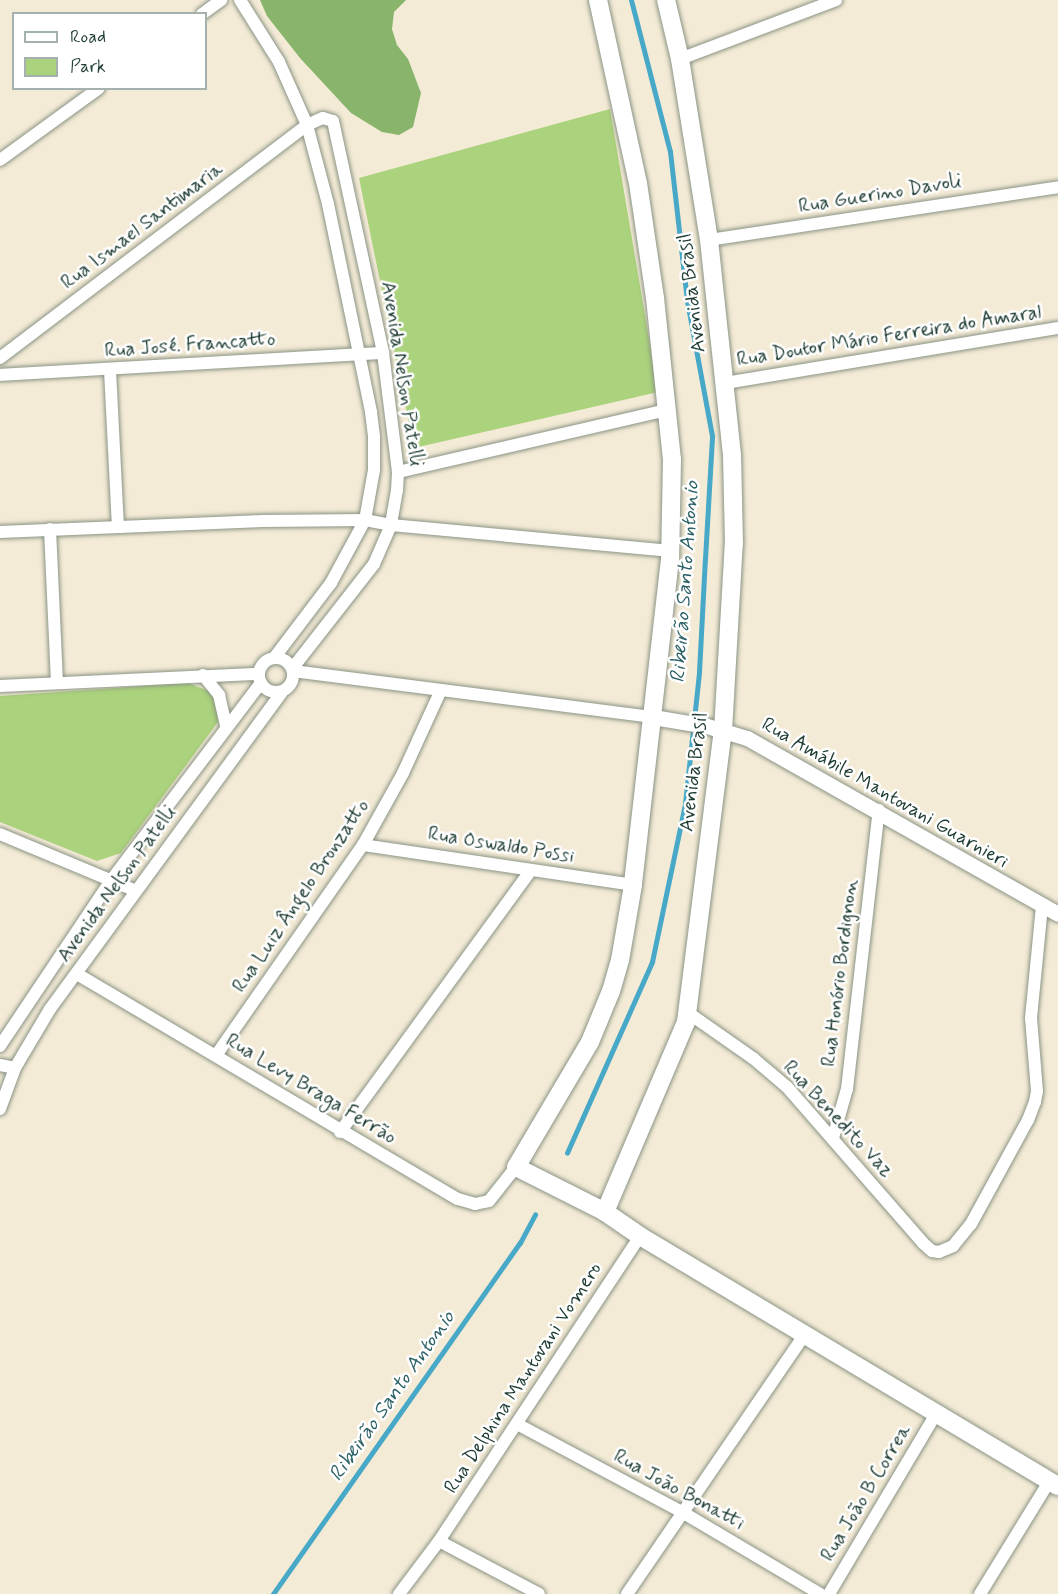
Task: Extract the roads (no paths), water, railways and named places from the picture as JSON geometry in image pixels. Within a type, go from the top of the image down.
[{"type":"main road","name":"Avenida Brasil","points":[[516,1167],[568,1082],[601,1016],[620,960],[657,717],[671,551],[673,487],[667,410],[638,183],[598,0]]},
{"type":"main road","name":"Avenida Brasil","points":[[605,1212],[686,1022],[734,543],[734,496],[725,382],[709,240],[680,59],[666,0]]},
{"type":"main road","points":[[516,1167],[605,1212],[640,1236],[1054,1483]]},
{"type":"street","points":[[205,12],[221,0]]},
{"type":"street","name":"Avenida Nelson Patelli","points":[[240,0],[279,62],[308,125],[328,204],[374,437],[374,470],[365,520],[331,583],[274,658]]},
{"type":"street","points":[[680,59],[836,0]]},
{"type":"street","points":[[0,160],[96,90]]},
{"type":"street","name":"Avenida Nelson Patelli","points":[[292,670],[374,564],[391,525],[398,472],[383,353],[336,126],[333,121],[325,118],[308,125]]},
{"type":"street","name":"Rua Ismael Santimaria","points":[[0,358],[308,125]]},
{"type":"street","name":"Rua Guerino Davoli","points":[[709,240],[1058,187]]},
{"type":"street","name":"Rua Doutor Mário Ferreira do Amaral","points":[[725,382],[1058,328]]},
{"type":"street","name":"Rua José. Francatto","points":[[0,375],[383,353]]},
{"type":"street","points":[[110,370],[118,527]]},
{"type":"street","points":[[398,472],[667,410]]},
{"type":"street","points":[[0,532],[262,520],[365,520],[391,525],[671,551]]},
{"type":"street","points":[[50,529],[57,682]]},
{"type":"street","points":[[274,658],[287,662],[292,670],[292,684],[282,692],[268,691],[260,679],[265,662],[274,658]]},
{"type":"street","name":"Rua Amábile Mantovani Guarnieri","points":[[292,670],[657,717],[715,728],[747,738],[879,810],[1058,914]]},
{"type":"street","points":[[0,686],[203,675],[260,679]]},
{"type":"street","points":[[203,675],[219,695],[226,726]]},
{"type":"street","name":"Avenida Nelson Patelli","points":[[0,1046],[112,879],[260,679]]},
{"type":"street","name":"Rua Luiz Ângelo Bronzatto","points":[[217,1054],[363,844],[403,773],[441,690]]},
{"type":"street","name":"Avenida Nelson Patelli","points":[[0,1108],[15,1068],[50,1009],[77,974],[134,890],[282,692]]},
{"type":"street","name":"Rua Honório Bordignon","points":[[833,1138],[847,1089],[879,810]]},
{"type":"street","points":[[0,834],[134,890]]},
{"type":"street","name":"Rua Oswaldo Possi","points":[[363,844],[633,885]]},
{"type":"street","points":[[340,1132],[531,870]]},
{"type":"street","name":"Rua Benedito Vaz","points":[[687,1012],[713,1028],[779,1080],[833,1138],[923,1244],[932,1251],[939,1252],[953,1246],[971,1224],[1028,1120],[1035,1101],[1037,1090],[1030,1018],[1042,906]]},
{"type":"street","name":"Rua Levy Braga Ferrão","points":[[77,974],[217,1054],[340,1132],[469,1203],[484,1203],[492,1198],[516,1167]]},
{"type":"street","points":[[0,1065],[15,1068]]},
{"type":"street","name":"Rua Delphina Mantovani Vomero","points":[[399,1594],[439,1541],[640,1236]]},
{"type":"street","points":[[627,1594],[806,1333]]},
{"type":"street","name":"Rua João B Correa","points":[[829,1594],[937,1412]]},
{"type":"street","name":"Rua João Bonatti","points":[[517,1424],[682,1512],[820,1594]]},
{"type":"street","points":[[980,1594],[1054,1483]]},
{"type":"street","points":[[439,1541],[539,1594]]},
{"type":"waterway","name":"Ribeirão Santo Antonio","points":[[567,1153],[652,962],[685,804],[699,672],[712,436],[687,301],[670,152],[631,0]]},
{"type":"waterway","name":"Ribeirão Santo Antonio","points":[[273,1594],[520,1243],[535,1215]]}]
